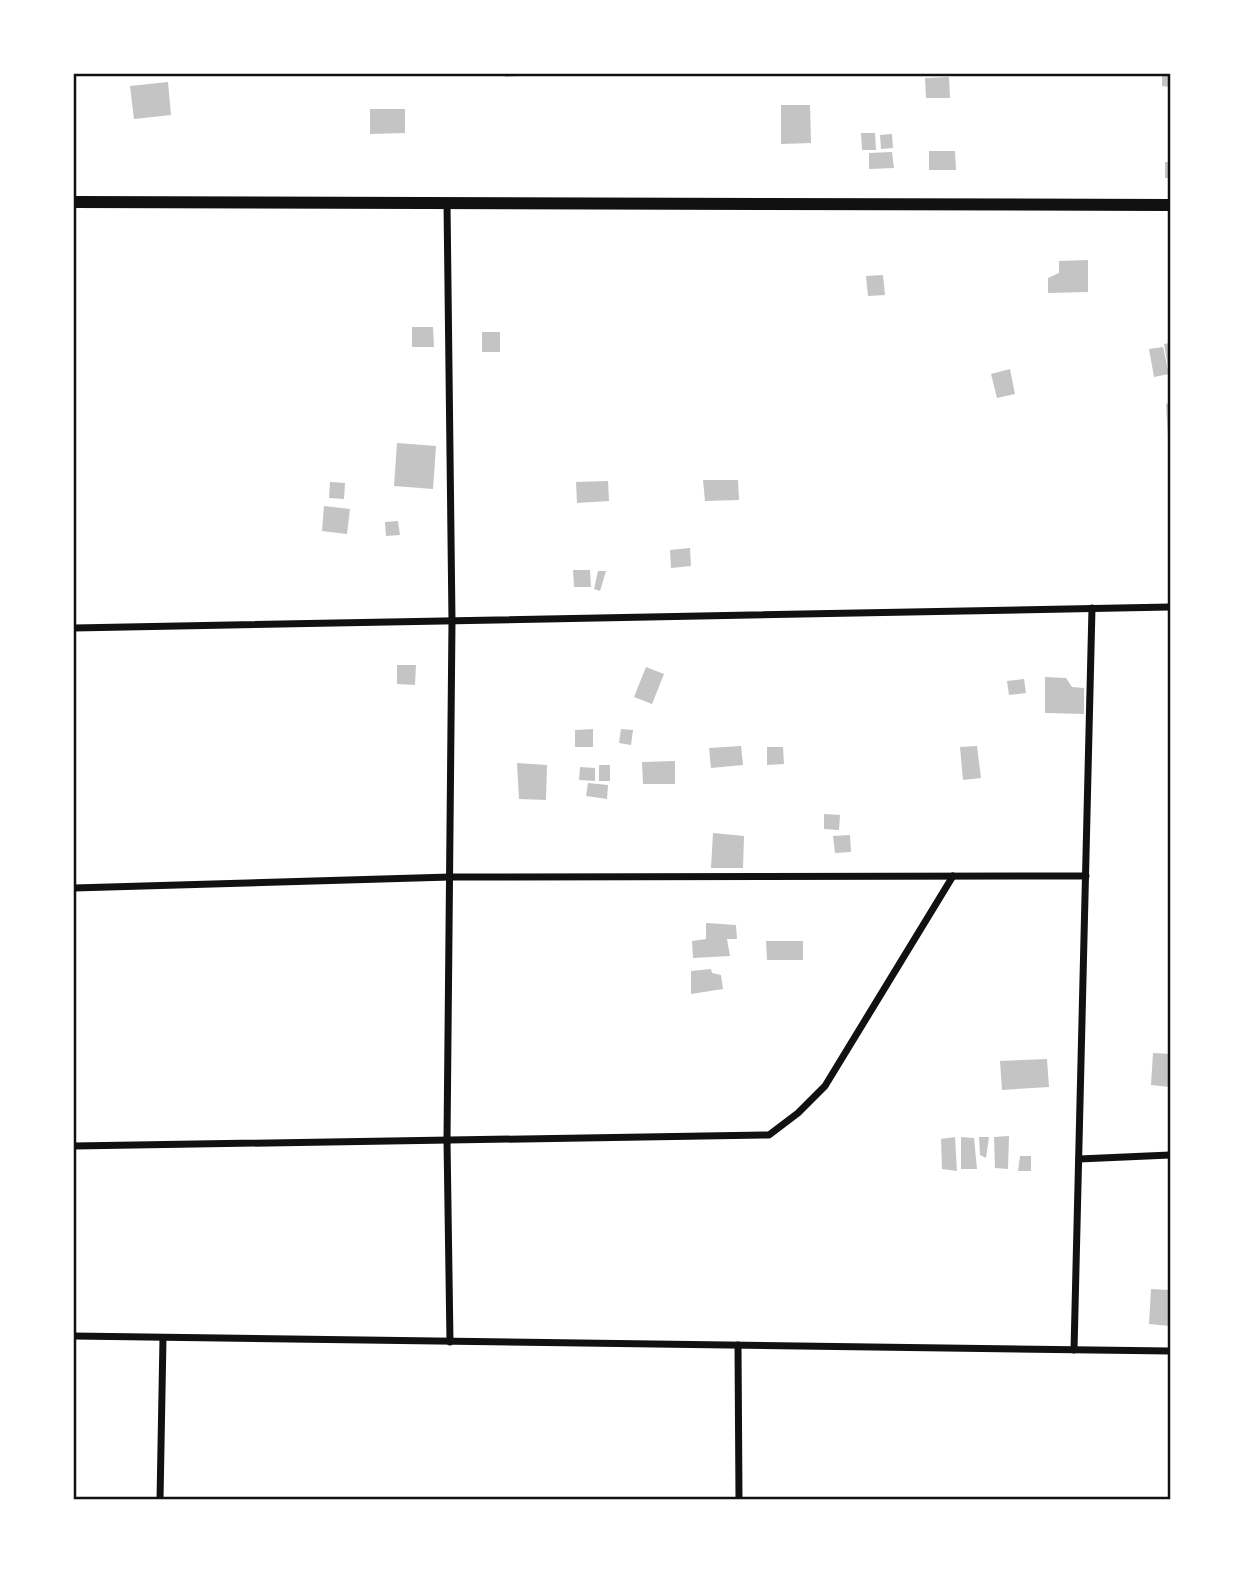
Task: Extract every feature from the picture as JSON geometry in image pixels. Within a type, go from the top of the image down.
[{"type":"street","points":[[74,202],[1171,205]]},
{"type":"street","points":[[447,203],[453,621],[447,1140],[450,1342]]},
{"type":"street","points":[[74,628],[1171,607]]},
{"type":"street","points":[[1074,1350],[1092,608]]},
{"type":"street","points":[[74,1146],[769,1135],[798,1113],[825,1086],[953,876]]},
{"type":"street","points":[[74,888],[450,877],[1086,876]]},
{"type":"street","points":[[1079,1159],[1171,1155]]},
{"type":"street","points":[[74,1336],[1171,1351]]},
{"type":"street","points":[[160,1500],[163,1338]]},
{"type":"street","points":[[738,1345],[738,1500]]},
{"type":"building","points":[[505,74],[522,74],[522,76],[505,77]]},
{"type":"building","points":[[1162,74],[1170,74],[1170,87],[1162,86]]},
{"type":"building","points":[[949,77],[950,98],[926,98],[925,78]]},
{"type":"building","points":[[168,82],[171,115],[134,119],[130,86]]},
{"type":"building","points":[[781,105],[810,105],[811,143],[781,144]]},
{"type":"building","points":[[370,109],[405,109],[405,133],[370,134]]},
{"type":"building","points":[[861,133],[875,133],[876,150],[862,150]]},
{"type":"building","points":[[892,134],[893,148],[881,149],[880,135]]},
{"type":"building","points":[[929,151],[955,151],[956,170],[929,170]]},
{"type":"building","points":[[892,152],[894,168],[869,169],[869,153]]},
{"type":"building","points":[[1165,162],[1170,162],[1170,178],[1165,178]]},
{"type":"building","points":[[1088,260],[1088,292],[1048,293],[1048,278],[1059,273],[1059,261]]},
{"type":"building","points":[[883,275],[885,295],[868,296],[866,276]]},
{"type":"building","points":[[412,327],[433,327],[434,347],[412,347]]},
{"type":"building","points":[[482,332],[500,332],[500,352],[482,352]]},
{"type":"building","points":[[1170,343],[1170,372],[1169,372],[1164,344]]},
{"type":"building","points":[[1163,347],[1169,374],[1154,377],[1149,349]]},
{"type":"building","points":[[1010,369],[1015,394],[997,398],[991,374]]},
{"type":"building","points":[[1170,403],[1170,436],[1168,436],[1166,404]]},
{"type":"building","points":[[397,443],[436,446],[433,489],[394,486]]},
{"type":"building","points":[[703,480],[738,480],[739,500],[705,501]]},
{"type":"building","points":[[608,481],[609,501],[577,503],[576,482]]},
{"type":"building","points":[[330,482],[345,483],[344,499],[329,498]]},
{"type":"building","points":[[324,506],[350,509],[347,534],[322,531]]},
{"type":"building","points":[[398,521],[400,535],[386,536],[385,522]]},
{"type":"building","points":[[690,548],[691,566],[671,568],[670,550]]},
{"type":"building","points":[[573,570],[590,570],[591,587],[574,587]]},
{"type":"building","points":[[598,571],[606,571],[600,591],[594,589]]},
{"type":"building","points":[[397,665],[416,665],[415,685],[397,684]]},
{"type":"building","points":[[646,667],[664,674],[652,704],[634,697]]},
{"type":"building","points":[[1045,677],[1066,678],[1072,687],[1084,688],[1084,714],[1045,713]]},
{"type":"building","points":[[1024,679],[1026,693],[1009,695],[1007,681]]},
{"type":"building","points":[[593,729],[593,747],[575,747],[575,730]]},
{"type":"building","points":[[621,729],[633,730],[631,745],[619,743]]},
{"type":"building","points":[[741,746],[743,765],[711,768],[709,748]]},
{"type":"building","points":[[977,746],[981,778],[963,780],[960,747]]},
{"type":"building","points":[[767,747],[783,747],[784,764],[767,765]]},
{"type":"building","points":[[675,761],[675,784],[643,784],[642,762]]},
{"type":"building","points":[[517,763],[547,765],[546,800],[519,799]]},
{"type":"building","points":[[599,765],[610,765],[610,781],[599,781]]},
{"type":"building","points":[[580,767],[595,768],[595,781],[579,780]]},
{"type":"building","points":[[588,783],[608,785],[607,799],[586,796]]},
{"type":"building","points":[[824,814],[840,815],[839,830],[824,829]]},
{"type":"building","points":[[713,833],[744,836],[743,868],[711,868]]},
{"type":"building","points":[[850,835],[851,852],[835,853],[833,836]]},
{"type":"building","points":[[706,923],[736,925],[737,939],[727,939],[730,956],[693,958],[692,941],[706,939]]},
{"type":"building","points":[[766,941],[803,941],[803,960],[767,960]]},
{"type":"building","points":[[711,969],[712,973],[721,975],[723,989],[691,994],[691,971]]},
{"type":"building","points":[[1153,1053],[1170,1054],[1170,1087],[1151,1085]]},
{"type":"building","points":[[1047,1059],[1049,1087],[1002,1090],[1000,1061]]},
{"type":"building","points":[[1009,1136],[1008,1169],[995,1168],[994,1137]]},
{"type":"building","points":[[955,1137],[957,1171],[942,1169],[941,1139]]},
{"type":"building","points":[[961,1137],[974,1138],[977,1169],[961,1169]]},
{"type":"building","points":[[979,1137],[989,1137],[986,1158],[980,1155]]},
{"type":"building","points":[[1020,1156],[1031,1156],[1031,1171],[1018,1171]]},
{"type":"building","points":[[1151,1289],[1170,1290],[1170,1326],[1149,1324]]}]
